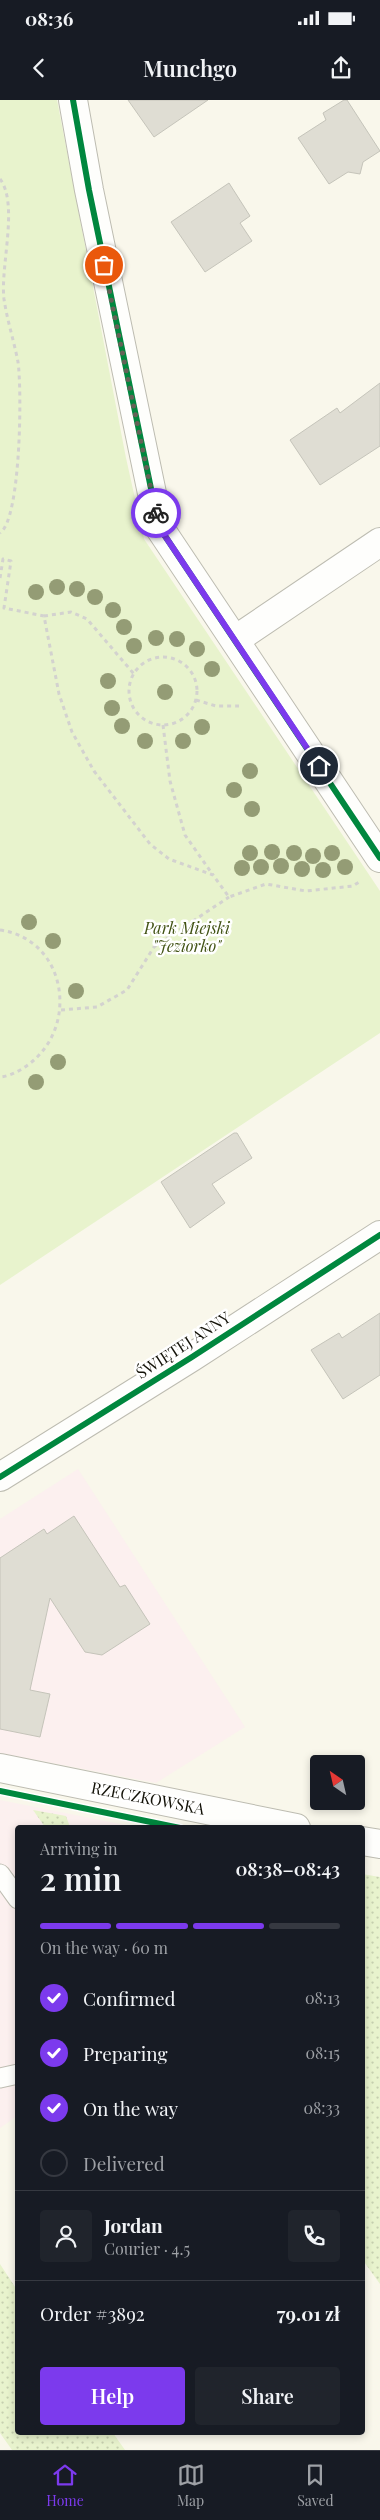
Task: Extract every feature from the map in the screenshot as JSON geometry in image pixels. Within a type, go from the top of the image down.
[{"type":"street","points":[[73,100],[88,190],[159,527],[268,690],[373,867]]},
{"type":"street","points":[[235,640],[380,542]]},
{"type":"street","name":"ŚWIĘTEJ ANNY","points":[[0,1477],[192,1357],[380,1235]]},
{"type":"street","name":"RZECZKOWSKA","points":[[0,1768],[281,1825]]},
{"type":"street","points":[[365,1842],[380,1844]]},
{"type":"lane","points":[[0,1874],[15,1895]]},
{"type":"lane","points":[[0,2078],[15,2075]]},
{"type":"path","points":[[0,179],[9,196],[4,298],[18,363],[20,419],[14,505],[4,530],[0,533]]},
{"type":"path","points":[[0,578],[3,559],[11,561],[4,608],[44,616],[71,612],[88,620],[134,674]]},
{"type":"path","points":[[44,616],[60,694],[72,732],[94,771],[150,844],[169,859],[213,875]]},
{"type":"path","points":[[168,657],[181,662],[190,670],[196,682],[196,700],[193,708],[184,719],[172,724],[163,725],[146,721],[136,712],[130,700],[129,687],[134,674],[142,664],[154,658],[168,657]]},
{"type":"path","points":[[196,700],[216,706],[237,707],[268,690]]},
{"type":"path","points":[[163,725],[170,781],[185,835],[228,897]]},
{"type":"path","points":[[61,1010],[97,1007],[127,990],[154,946],[228,897],[266,884],[306,891],[352,886],[373,867]]},
{"type":"path","points":[[0,930],[26,939],[42,952],[53,970],[60,989],[61,1010],[56,1033],[43,1052],[26,1068],[0,1077]]},
{"type":"shaded area","points":[[78,1469],[245,1727],[156,1783],[0,1753],[0,1519]]},
{"type":"shaded area","points":[[0,1800],[125,1825],[15,1825],[15,2117],[0,2128]]},
{"type":"green space","name":"Park Miejski \"Jeziorko\"","points":[[0,100],[57,100],[126,458],[144,539],[380,891],[380,1033],[0,1285]]},
{"type":"green space","points":[[33,1810],[66,1816],[69,1825],[44,1825]]},
{"type":"green space","points":[[365,1874],[380,1877],[380,2284],[365,2263]]},
{"type":"green space","points":[[0,2264],[15,2287],[15,2435],[114,2435],[125,2450],[12,2450],[0,2433]]},
{"type":"building","points":[[128,100],[208,100],[154,137]]},
{"type":"building","points":[[347,100],[380,151],[363,162],[360,174],[348,172],[329,184],[298,138],[326,120],[323,113]]},
{"type":"building","points":[[229,183],[250,216],[240,223],[252,241],[205,272],[171,222]]},
{"type":"building","points":[[380,383],[380,446],[320,485],[290,440],[337,408],[340,413]]},
{"type":"building","points":[[234,1133],[237,1133],[252,1158],[212,1184],[225,1203],[190,1228],[161,1182]]},
{"type":"building","points":[[380,1313],[380,1375],[343,1399],[311,1350],[339,1333],[342,1338]]},
{"type":"building","points":[[74,1516],[120,1587],[125,1585],[150,1624],[102,1655],[85,1652],[50,1598],[30,1690],[50,1694],[40,1737],[0,1729],[0,1558],[44,1529],[47,1534]]},
{"type":"cycle path","points":[[73,100],[89,190],[159,527],[380,858]]},
{"type":"cycle path","points":[[0,1477],[192,1357],[380,1235]]},
{"type":"cycle path","points":[[0,1791],[165,1825]]},
{"type":"way so far","points":[[104,265],[156,513]]},
{"type":"route","points":[[156,513],[159,527],[319,766]]}]
